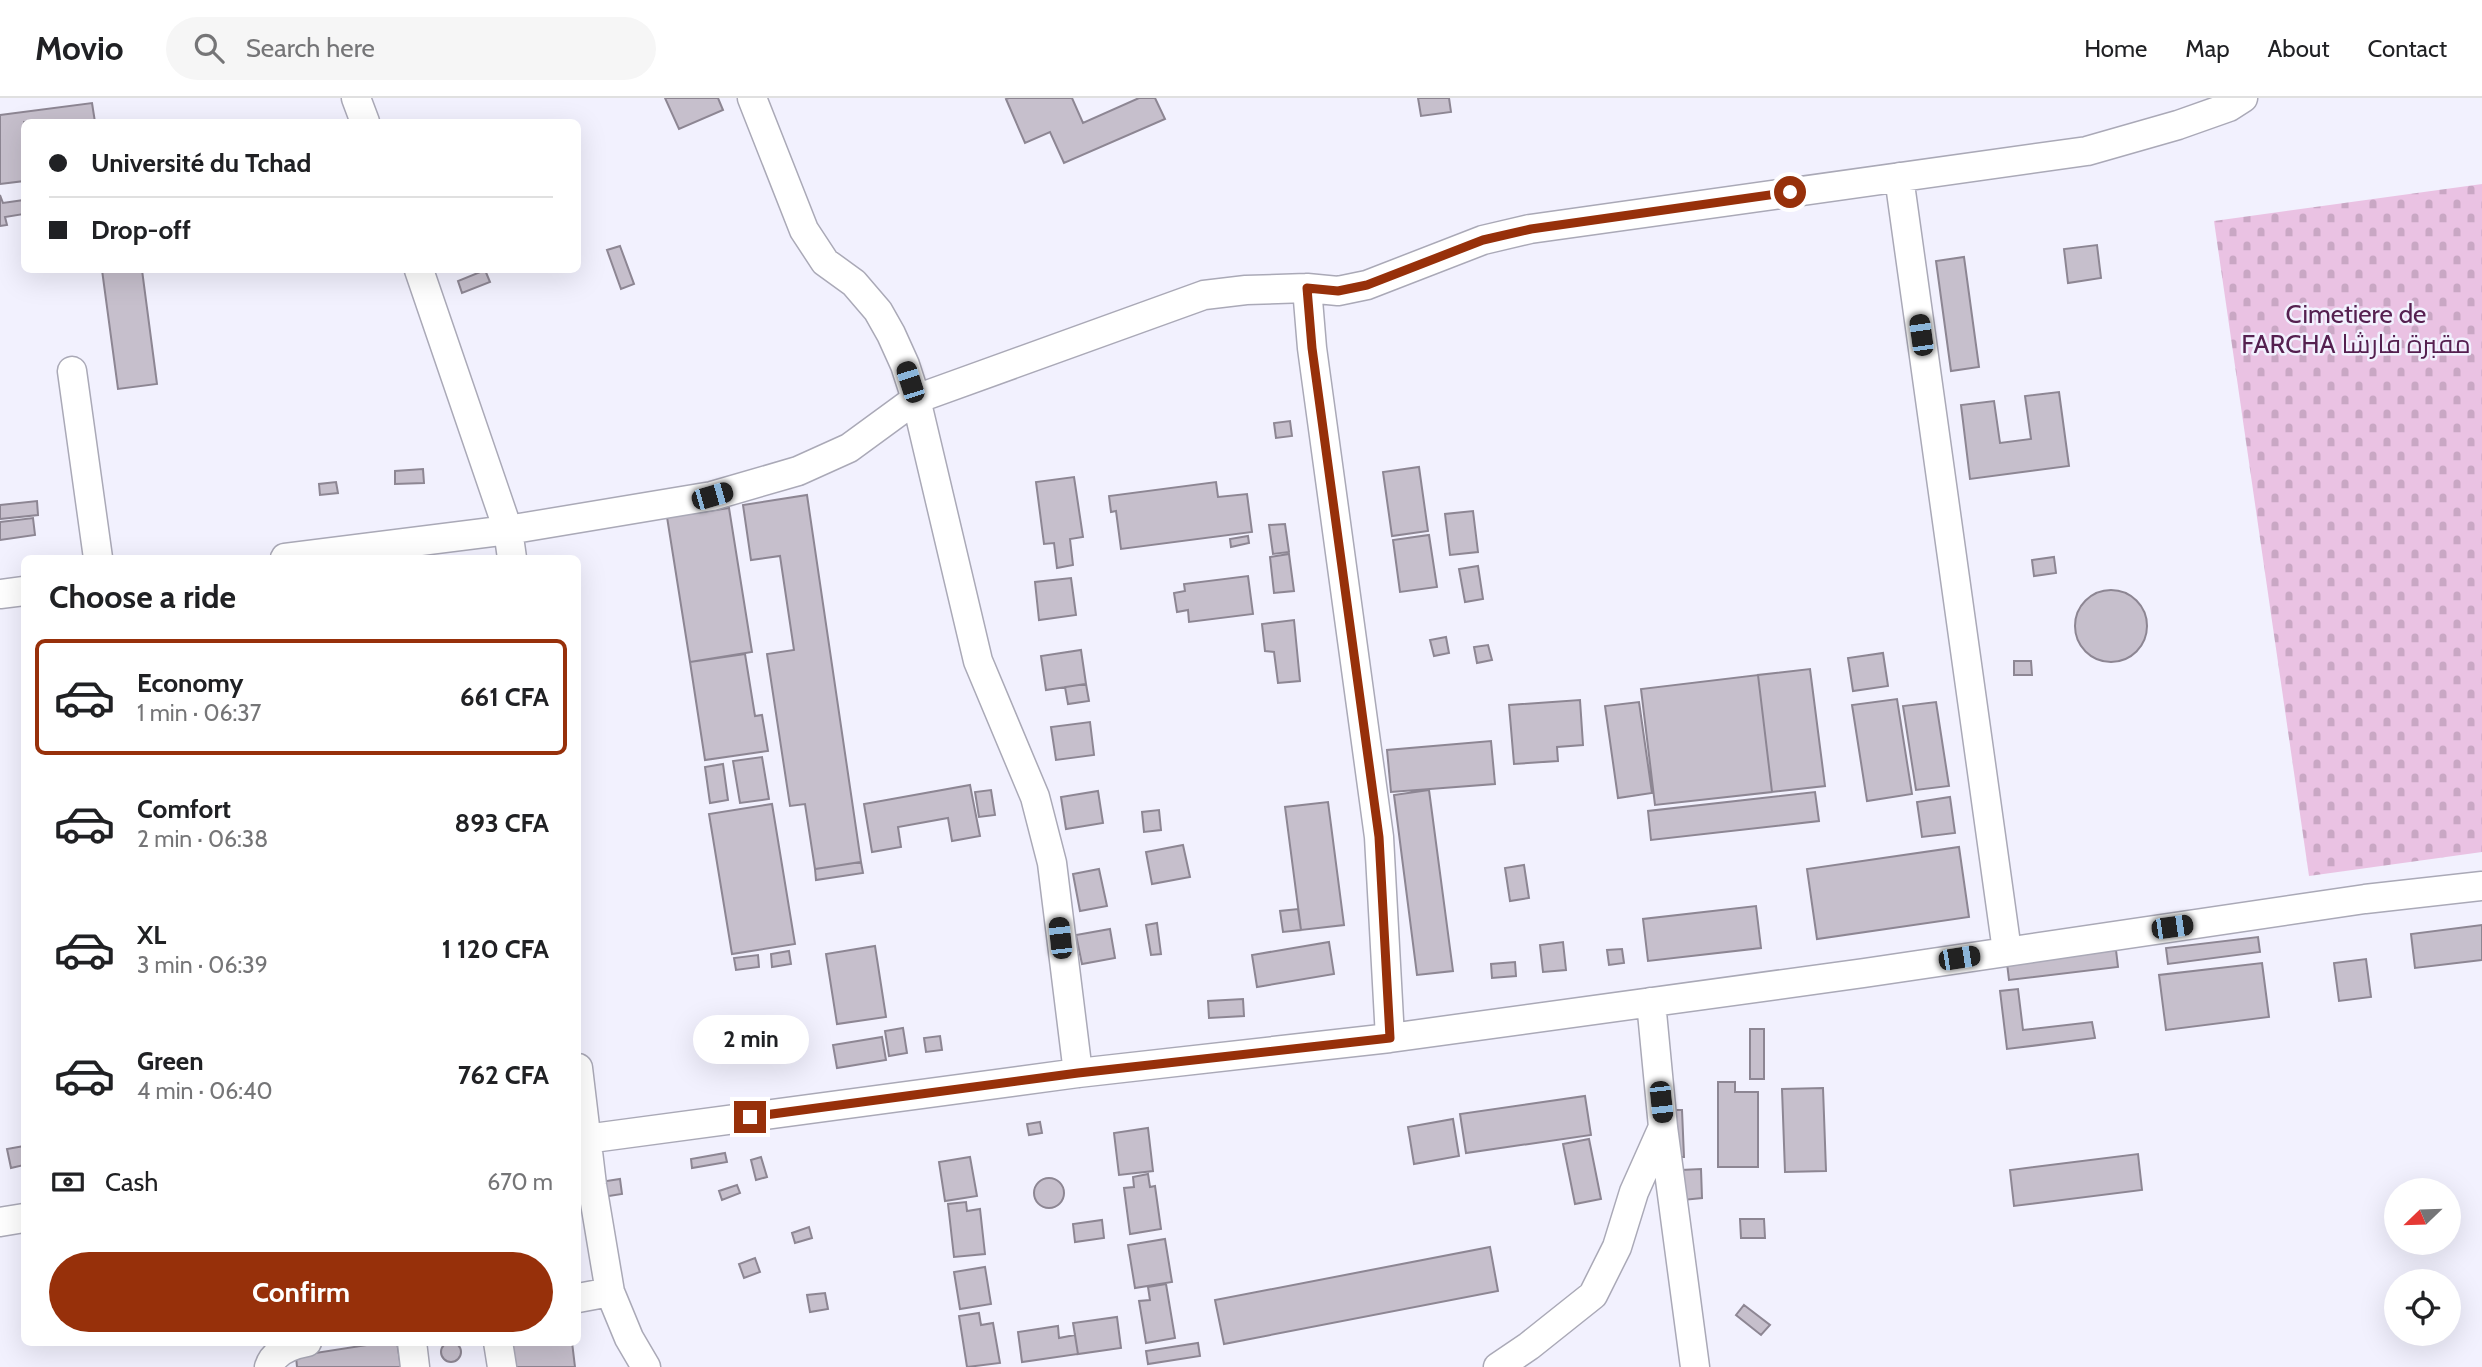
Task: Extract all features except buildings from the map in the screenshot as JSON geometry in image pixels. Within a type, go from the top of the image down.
[{"type":"street","points":[[356,98],[364,119]]},
{"type":"street","points":[[752,98],[804,230],[825,262],[854,283],[878,311],[905,365],[916,399],[978,661],[1035,797],[1052,863],[1078,1073]]},
{"type":"street","points":[[309,555],[508,530],[712,496],[798,471],[849,448],[916,399],[1204,295],[1246,290],[1307,288],[1338,291],[1367,285],[1483,240],[1531,229],[2087,151],[2178,125],[2229,107],[2243,98]]},
{"type":"street","points":[[1899,177],[2007,951]]},
{"type":"street","points":[[420,273],[508,530],[512,555]]},
{"type":"street","points":[[1307,288],[1312,348],[1379,837],[1390,1038]]},
{"type":"street","points":[[72,371],[98,555]]},
{"type":"street","points":[[0,594],[21,591]]},
{"type":"street","points":[[582,1139],[1078,1073],[1390,1038],[1864,973],[2365,899],[2482,886]]},
{"type":"street","points":[[1651,1002],[1663,1126],[1695,1367]]},
{"type":"street","points":[[581,1121],[610,1292],[629,1338],[646,1367]]},
{"type":"street","points":[[1498,1367],[1593,1295],[1617,1247],[1634,1192],[1663,1126]]},
{"type":"street","points":[[0,1222],[21,1219]]},
{"type":"street","points":[[581,1297],[610,1292]]},
{"type":"street","points":[[269,1367],[279,1351],[295,1346]]},
{"type":"street","points":[[412,1346],[415,1367]]},
{"type":"street","points":[[499,1346],[502,1367]]},
{"type":"green space","name":"Cimetiere de FARCHA مقبرة فارشا","points":[[2482,184],[2482,852],[2309,876],[2214,221]]},
{"type":"route","points":[[750,1117],[1078,1073],[1390,1038],[1379,837],[1312,348],[1307,288],[1338,291],[1367,285],[1483,240],[1531,229],[1790,192]]}]
